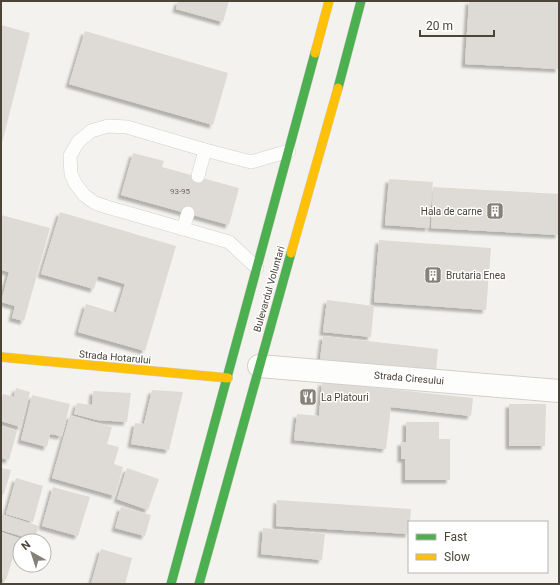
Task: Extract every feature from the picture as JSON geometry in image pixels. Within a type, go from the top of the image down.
[{"type":"main road","name":"Bulevardul Voluntari","points":[[171,584],[329,1]]},
{"type":"main road","name":"Bulevardul Voluntari","points":[[199,584],[361,1]]},
{"type":"main road","name":"Strada Hotarului","points":[[1,357],[228,378]]},
{"type":"street","name":"Strada Ciresului","points":[[259,366],[559,391]]},
{"type":"lane","points":[[257,268],[229,242],[107,207],[95,202],[84,195],[70,174],[70,156],[78,142],[91,131],[108,126],[127,127],[251,162],[289,151]]},
{"type":"lane","points":[[198,176],[205,150]]},
{"type":"lane","points":[[183,229],[188,213]]},
{"type":"building","points":[[178,1],[229,1],[223,22],[176,9]]},
{"type":"building","points":[[469,1],[559,1],[559,69],[465,64]]},
{"type":"building","points":[[1,25],[30,33],[2,143],[1,143]]},
{"type":"building","points":[[85,31],[228,73],[213,125],[69,84]]},
{"type":"building","points":[[133,153],[164,161],[162,167],[239,188],[229,225],[121,195]]},
{"type":"building","points":[[389,179],[433,182],[429,228],[385,225]]},
{"type":"building","name":"Hala de carne","points":[[433,187],[559,194],[559,235],[431,228]]},
{"type":"building","points":[[60,212],[176,246],[145,351],[78,332],[86,304],[116,313],[125,284],[98,276],[94,289],[41,274]]},
{"type":"building","points":[[1,215],[50,228],[24,321],[12,318],[15,306],[1,302],[9,272],[1,270]]},
{"type":"building","name":"Brutaria Enea","points":[[379,240],[491,248],[486,310],[374,302]]},
{"type":"building","points":[[327,300],[374,306],[371,337],[323,332]]},
{"type":"building","points":[[323,336],[438,349],[436,372],[320,360]]},
{"type":"building","points":[[322,382],[473,398],[471,416],[391,407],[386,449],[294,440],[297,414],[319,416]]},
{"type":"building","points":[[16,388],[30,392],[21,427],[1,421],[1,402],[3,394],[14,397]]},
{"type":"building","points":[[152,390],[183,392],[169,450],[131,444],[135,423],[144,424]]},
{"type":"building","points":[[93,391],[131,393],[127,422],[97,420],[74,414],[77,403],[92,405]]},
{"type":"building","points":[[32,395],[70,404],[62,436],[50,434],[47,447],[21,440]]},
{"type":"building","points":[[509,404],[546,404],[545,446],[509,446]]},
{"type":"building","points":[[70,415],[112,427],[107,444],[119,447],[114,464],[123,467],[115,496],[52,478]]},
{"type":"building","points":[[406,422],[439,422],[439,439],[450,439],[450,480],[405,480],[405,459],[401,459],[401,442],[406,442]]},
{"type":"building","points":[[1,426],[17,431],[9,460],[1,458]]},
{"type":"building","points":[[1,468],[11,470],[4,494],[1,494]]},
{"type":"building","points":[[127,468],[159,479],[148,510],[117,499]]},
{"type":"building","points":[[16,478],[43,486],[33,522],[6,514]]},
{"type":"building","points":[[53,487],[90,497],[78,536],[42,526]]},
{"type":"building","points":[[277,500],[411,509],[410,521],[408,521],[408,534],[276,526]]},
{"type":"building","points":[[121,507],[151,515],[145,536],[115,528]]},
{"type":"building","points":[[1,514],[39,526],[36,533],[12,533],[1,530]]},
{"type":"building","points":[[263,528],[325,534],[322,560],[261,554]]},
{"type":"building","points":[[1,532],[12,536],[12,561],[6,580],[1,578]]},
{"type":"building","points":[[101,549],[132,558],[125,584],[91,584]]},
{"type":"traffic: fast","points":[[338,88],[361,1]]},
{"type":"traffic: fast","points":[[171,584],[315,53]]},
{"type":"traffic: fast","points":[[199,584],[291,253]]},
{"type":"traffic: slow","points":[[315,53],[329,1]]},
{"type":"traffic: slow","points":[[291,253],[338,88]]},
{"type":"traffic: slow","points":[[1,357],[228,378]]},
{"type":"place","name":"Hala de carne","points":[[495,211]]},
{"type":"place","name":"Brutaria Enea","points":[[433,275]]},
{"type":"place","name":"La Platouri","points":[[308,397]]}]
